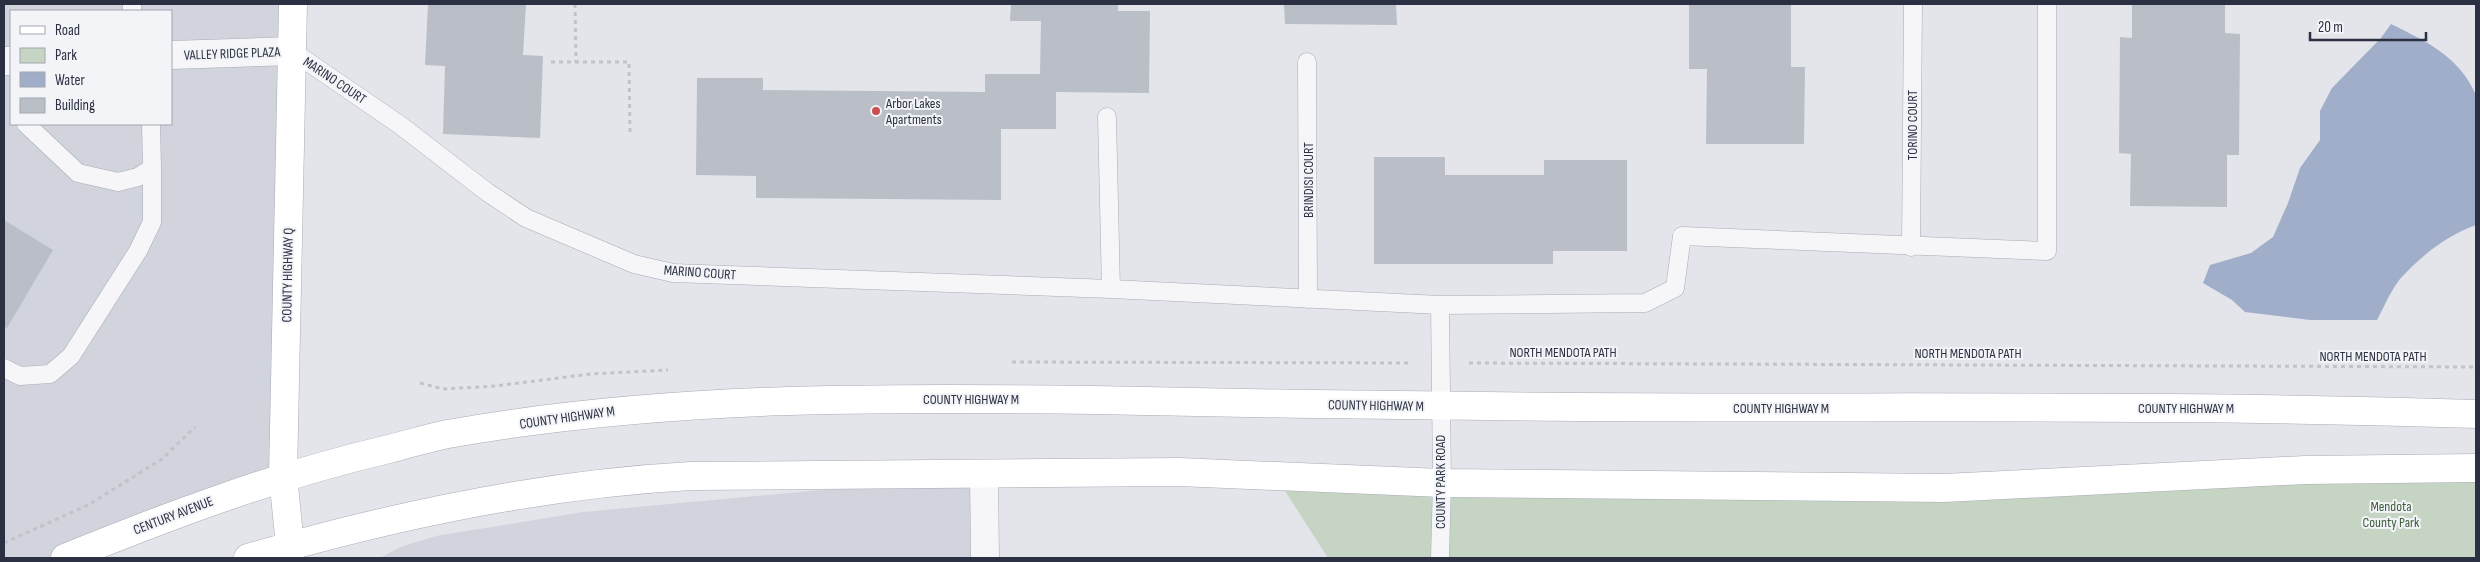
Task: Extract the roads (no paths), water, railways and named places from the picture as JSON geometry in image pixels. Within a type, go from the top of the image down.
[{"type":"main road","name":"COUNTY HIGHWAY Q","points":[[291,552],[283,476],[293,4]]},
{"type":"main road","name":"COUNTY HIGHWAY M","points":[[283,476],[444,435],[657,406],[778,401],[965,398],[1440,406],[2293,408],[2476,414]]},
{"type":"main road","points":[[248,558],[291,552],[476,504],[540,492],[621,481],[691,476],[1178,472],[1442,483],[1944,488],[2306,470],[2476,468]]},
{"type":"main road","name":"CENTURY AVENUE","points":[[65,558],[184,510],[283,476]]},
{"type":"street","name":"VALLEY RIDGE PLAZA","points":[[172,56],[292,51]]},
{"type":"street","points":[[984,475],[985,558]]},
{"type":"lane","name":"TORINO COURT","points":[[1911,247],[1913,4]]},
{"type":"lane","points":[[1911,247],[2047,251],[2047,4]]},
{"type":"lane","name":"MARINO COURT","points":[[292,51],[400,125],[486,192],[526,218],[634,264],[673,273],[1111,289],[1440,305],[1645,303],[1675,288],[1682,236],[1911,247]]},
{"type":"lane","name":"BRINDISI COURT","points":[[1307,62],[1308,299]]},
{"type":"lane","points":[[1107,117],[1111,289]]},
{"type":"lane","points":[[27,125],[78,173],[118,182],[138,176],[152,168]]},
{"type":"lane","points":[[4,368],[20,376],[50,374],[71,356],[138,251],[152,222],[151,125]]},
{"type":"lane","name":"COUNTY PARK ROAD","points":[[1440,305],[1442,483],[1440,558]]},
{"type":"water","points":[[2391,24],[2429,44],[2451,60],[2469,81],[2476,95],[2476,225],[2445,240],[2417,262],[2397,283],[2377,320],[2310,320],[2245,312],[2232,300],[2203,283],[2210,265],[2251,253],[2273,237],[2288,203],[2300,168],[2320,140],[2320,111],[2332,88],[2381,38]]},
{"type":"place","name":"Arbor Lakes Apartments","points":[[876,111]]},
{"type":"park label","name":"Mendota County Park","points":[[2391,514]]}]
